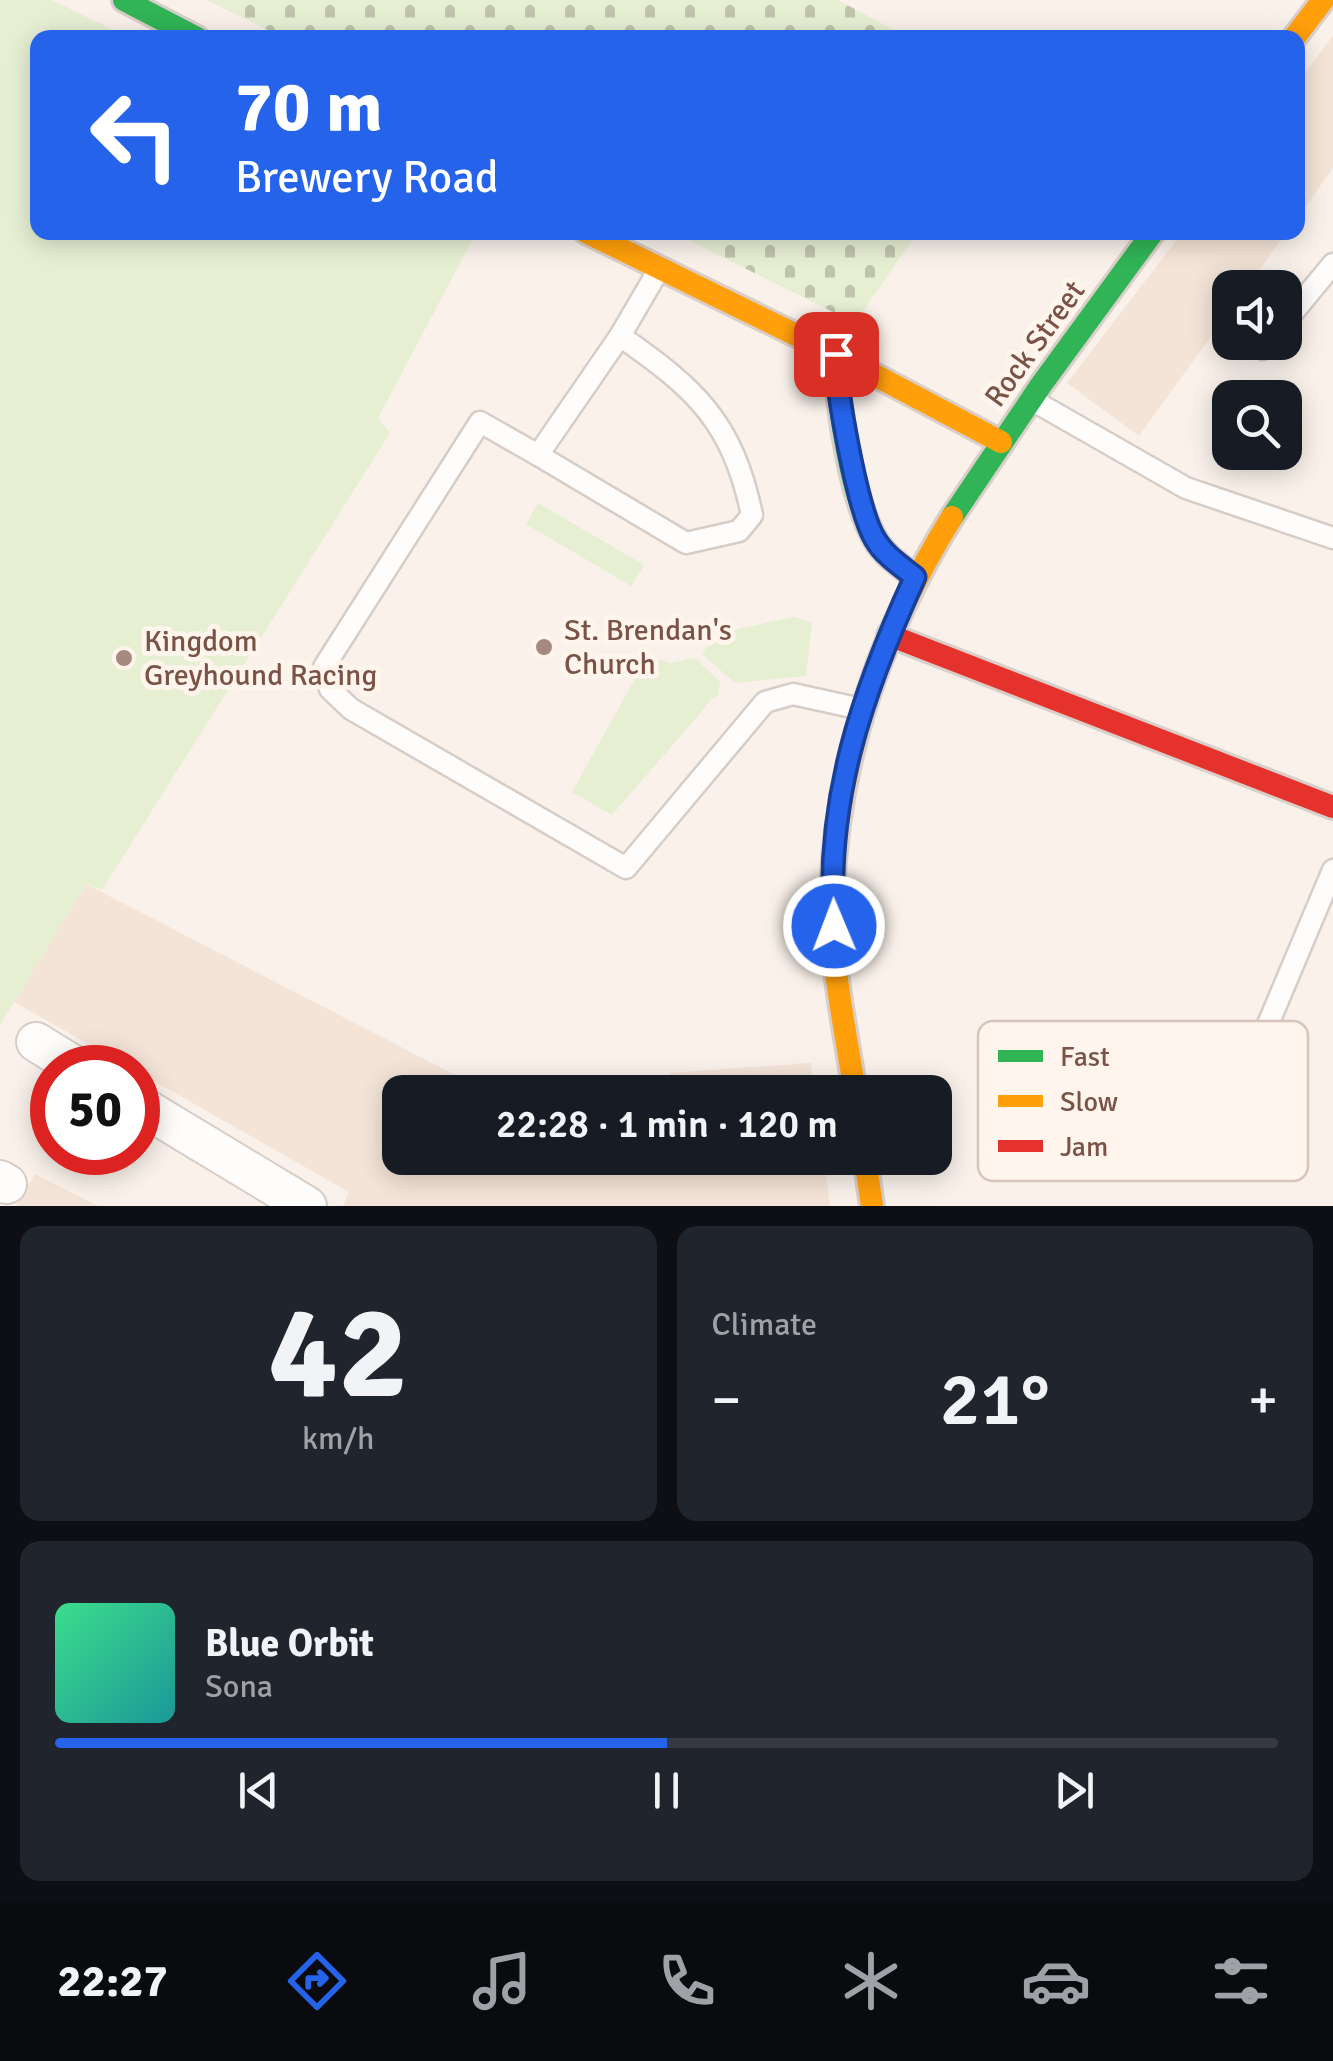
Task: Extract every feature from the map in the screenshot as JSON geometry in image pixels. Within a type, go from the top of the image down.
[{"type":"street","points":[[124,0],[182,30]]},
{"type":"street","points":[[602,240],[836,354],[1001,442]]},
{"type":"street","name":"Rock Street","points":[[851,1075],[838,984],[832,898],[844,772],[861,709],[915,577],[944,526],[1147,240]]},
{"type":"street","points":[[836,354],[835,379],[864,511],[874,539],[915,577]]},
{"type":"street","points":[[889,635],[1333,807]]},
{"type":"street","points":[[36,1042],[41,1045]]},
{"type":"street","points":[[160,1117],[306,1206]]},
{"type":"street","points":[[867,1175],[872,1206]]},
{"type":"lane","points":[[1302,301],[1333,264]]},
{"type":"lane","points":[[538,454],[620,336],[659,269]]},
{"type":"lane","points":[[620,336],[700,397],[731,447],[744,477],[752,515],[739,531],[686,544],[480,422],[324,667],[330,690],[351,709],[626,868],[765,702],[792,694],[861,709]]},
{"type":"lane","points":[[1032,400],[1186,488],[1333,538]]},
{"type":"lane","points":[[1269,1021],[1333,870]]},
{"type":"shaded area","points":[[1333,36],[1333,168],[1305,207],[1305,73]]},
{"type":"shaded area","points":[[1177,240],[1281,240],[1259,270],[1212,270],[1212,335],[1139,436],[1067,383]]},
{"type":"shaded area","points":[[86,884],[455,1075],[382,1075],[382,1175],[826,1175],[830,1206],[343,1206],[349,1192],[160,1085],[160,1045],[91,1045],[14,1002]]},
{"type":"shaded area","points":[[811,1063],[813,1075],[670,1075]]},
{"type":"shaded area","points":[[37,1175],[98,1206],[16,1206]]},
{"type":"green space","name":"Kingdom Greyhound Racing","points":[[0,0],[52,0],[114,30],[30,30],[30,240],[472,240],[378,418],[390,433],[102,890],[86,884],[0,1025]]},
{"type":"green space","points":[[206,0],[838,0],[894,30],[268,30]]},
{"type":"green space","points":[[688,240],[912,240],[855,323]]},
{"type":"green space","points":[[538,503],[644,565],[631,586],[526,524]]},
{"type":"green space","points":[[794,617],[812,623],[806,676],[735,683],[702,654],[715,634]]},
{"type":"green space","points":[[647,657],[671,663],[695,658],[720,682],[718,696],[612,815],[572,792]]},
{"type":"traffic: fast","points":[[124,0],[182,30]]},
{"type":"traffic: fast","points":[[952,517],[1041,385],[1147,240]]},
{"type":"traffic: fast","points":[[835,354],[847,449],[866,521],[883,550],[915,577]]},
{"type":"traffic: slow","points":[[1300,30],[1323,0]]},
{"type":"traffic: slow","points":[[602,240],[835,354],[1001,442]]},
{"type":"traffic: slow","points":[[852,1075],[832,920],[842,795],[853,746],[884,651],[952,517]]},
{"type":"traffic: slow","points":[[867,1175],[872,1206]]},
{"type":"traffic: jam","points":[[889,635],[1333,807]]},
{"type":"place","name":"St. Brendan's Church","points":[[544,647]]},
{"type":"place","name":"Kingdom Greyhound Racing","points":[[124,658]]},
{"type":"route","points":[[834,926],[836,830],[844,772],[861,709],[915,577],[874,539],[864,511],[835,379],[836,354]]}]
